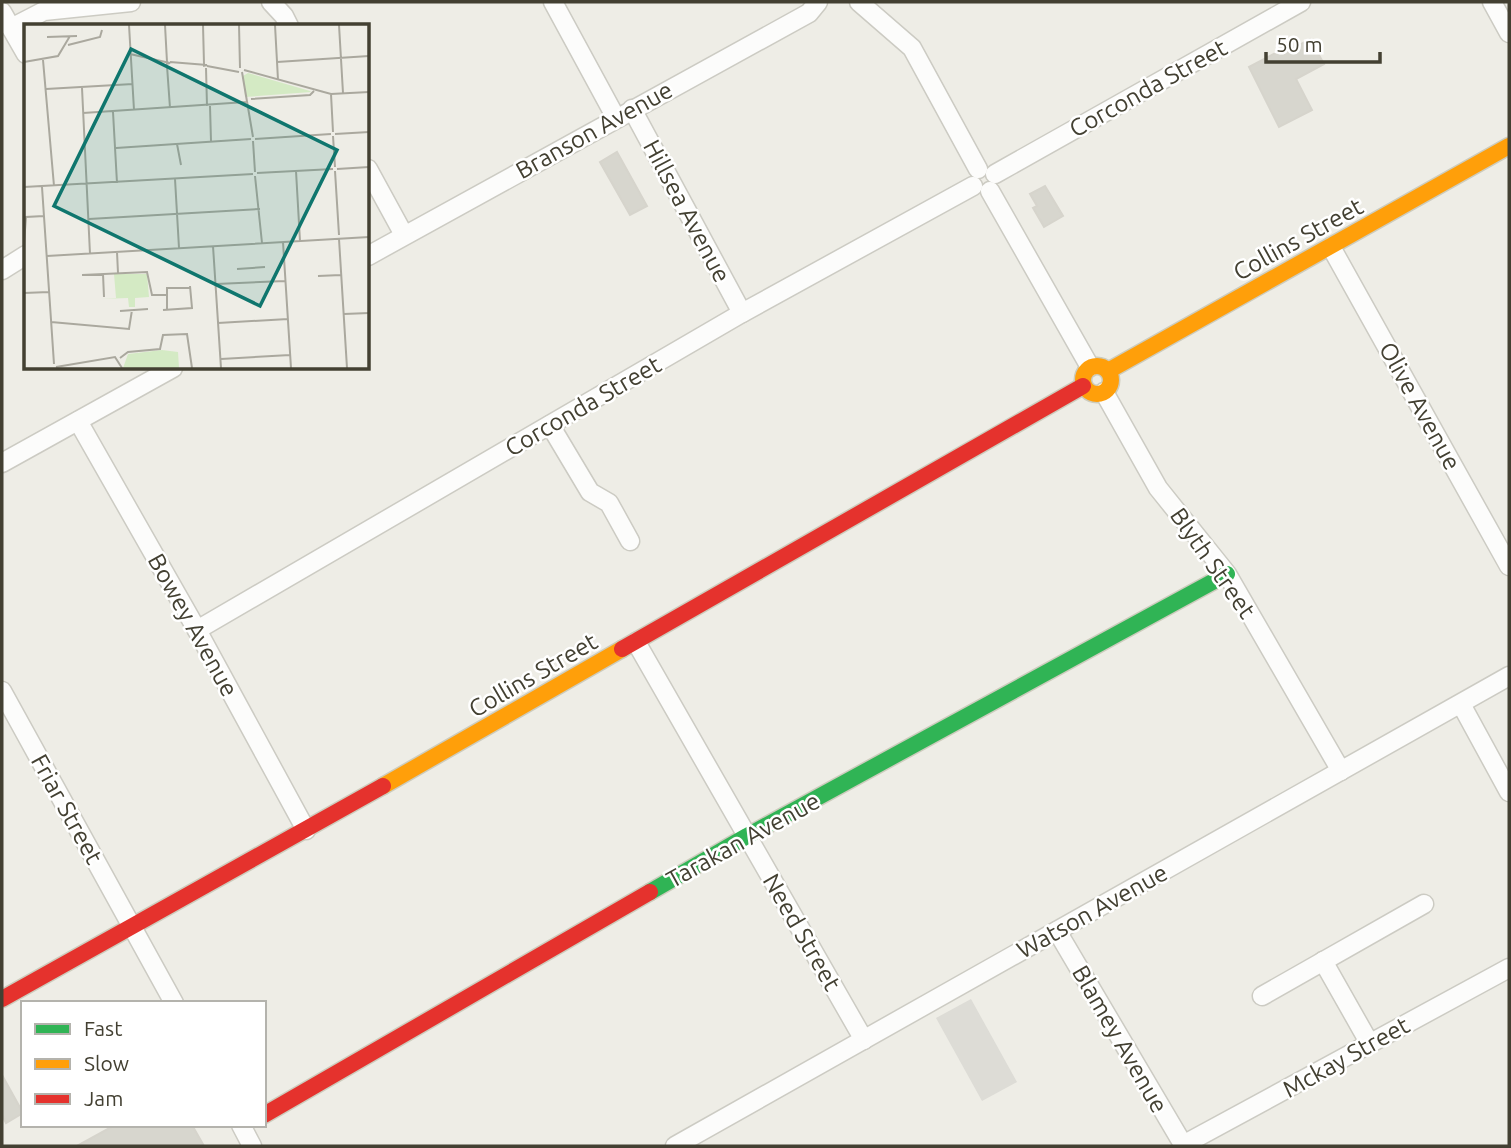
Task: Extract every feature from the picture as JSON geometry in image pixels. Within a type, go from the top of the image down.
[{"type":"street","points":[[5,20],[22,21],[44,11],[131,2]]},
{"type":"street","points":[[271,2],[284,15]]},
{"type":"street","points":[[553,2],[616,118]]},
{"type":"street","name":"Branson Avenue","points":[[369,255],[809,13],[818,2]]},
{"type":"street","points":[[859,2],[912,48],[1090,367]]},
{"type":"street","name":"Corconda Street","points":[[197,631],[742,313],[1301,2]]},
{"type":"street","points":[[1492,2],[1509,33]]},
{"type":"street","points":[[5,20],[24,51]]},
{"type":"street","name":"Hillsea Avenue","points":[[632,109],[742,313]]},
{"type":"street","name":"Collins Street","points":[[1108,371],[1509,146]]},
{"type":"street","points":[[369,171],[404,235]]},
{"type":"street","name":"Olive Avenue","points":[[1331,247],[1509,566]]},
{"type":"street","points":[[2,270],[24,256]]},
{"type":"street","points":[[1100,366],[1108,371],[1111,383],[1104,392],[1092,394],[1083,386],[1083,375],[1090,367],[1100,366]]},
{"type":"street","points":[[2,463],[171,369]]},
{"type":"street","name":"Collins Street","points":[[2,999],[306,830],[1083,386]]},
{"type":"street","name":"Blyth Street","points":[[1104,392],[1158,488],[1227,574],[1341,771]]},
{"type":"street","name":"Bowey Avenue","points":[[78,421],[306,830]]},
{"type":"street","points":[[550,425],[590,492],[609,503],[630,541]]},
{"type":"street","name":"Tarakan Avenue","points":[[266,1114],[747,836],[1227,574]]},
{"type":"street","name":"Need Street","points":[[636,642],[864,1040]]},
{"type":"street","name":"Watson Avenue","points":[[675,1146],[1509,676]]},
{"type":"street","name":"Friar Street","points":[[2,691],[173,1001]]},
{"type":"street","points":[[1461,704],[1509,792]]},
{"type":"street","points":[[1262,996],[1424,904]]},
{"type":"street","name":"Blamey Avenue","points":[[1057,931],[1184,1146]]},
{"type":"street","points":[[1323,961],[1370,1044]]},
{"type":"street","name":"Mckay Street","points":[[1184,1146],[1509,968]]},
{"type":"street","points":[[243,1127],[252,1146]]},
{"type":"shaded area","points":[[971,999],[1017,1082],[982,1101],[936,1018]]},
{"type":"building","points":[[1310,39],[1324,64],[1296,79],[1312,110],[1279,127],[1249,67],[1281,50],[1283,54]]},
{"type":"building","points":[[617,152],[647,206],[630,215],[600,162]]},
{"type":"building","points":[[1045,186],[1063,216],[1044,227],[1033,208],[1037,206],[1030,194]]},
{"type":"building","points":[[2,1075],[21,1114],[6,1123],[2,1115]]},
{"type":"building","points":[[111,1127],[193,1127],[204,1146],[77,1146]]},
{"type":"traffic: fast","points":[[650,892],[747,836],[1227,574]]},
{"type":"traffic: slow","points":[[1108,371],[1509,146]]},
{"type":"traffic: slow","points":[[1097,366],[1107,370],[1111,380],[1107,390],[1097,394],[1087,390],[1083,380],[1087,370],[1097,366]]},
{"type":"traffic: slow","points":[[383,786],[622,649]]},
{"type":"traffic: jam","points":[[622,649],[1083,386]]},
{"type":"traffic: jam","points":[[2,999],[383,786]]},
{"type":"traffic: jam","points":[[266,1114],[650,892]]}]
